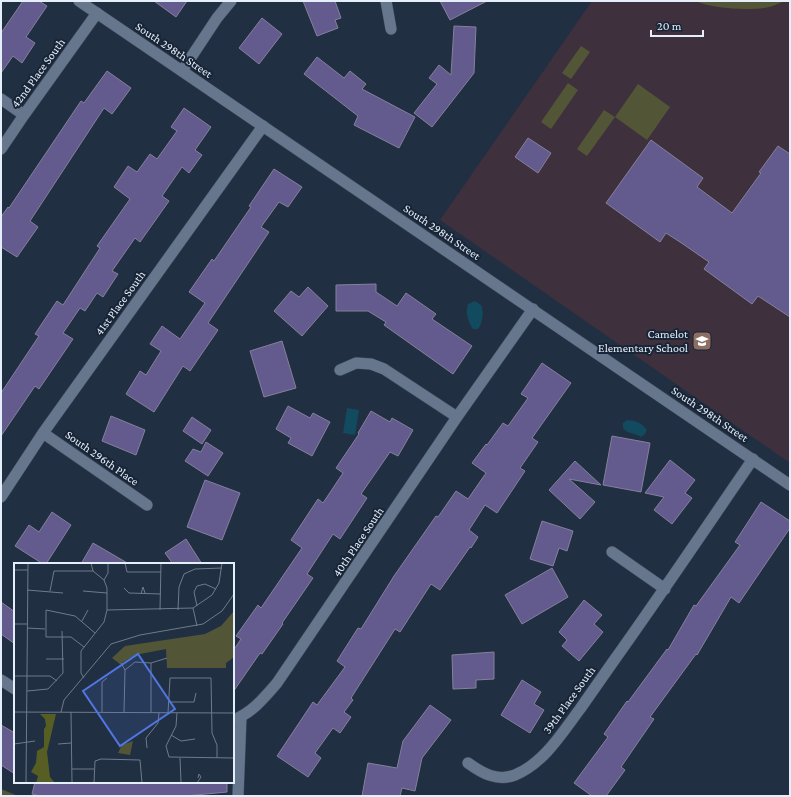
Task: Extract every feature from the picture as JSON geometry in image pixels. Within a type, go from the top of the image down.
[{"type":"street","name":"South 298th Street","points":[[79,1],[790,484]]},
{"type":"street","points":[[182,71],[230,1]]},
{"type":"street","points":[[386,1],[391,29]]},
{"type":"street","name":"42nd Place South","points":[[1,150],[24,115],[97,13]]},
{"type":"street","points":[[1,99],[24,115]]},
{"type":"street","name":"41st Place South","points":[[1,497],[43,433],[264,126]]},
{"type":"street","name":"40th Place South","points":[[238,796],[237,718],[257,705],[280,678],[532,309]]},
{"type":"street","points":[[340,370],[356,363],[371,364],[384,369],[457,417]]},
{"type":"street","name":"South 296th Place","points":[[43,433],[147,505]]},
{"type":"street","name":"39th Place South","points":[[468,763],[487,775],[505,778],[515,775],[535,763],[555,743],[665,589],[753,459]]},
{"type":"street","points":[[612,552],[665,589]]},
{"type":"street","points":[[1,680],[14,688]]},
{"type":"shaded area","name":"Camelot Elementary School","points":[[592,1],[790,1],[790,463],[440,220]]},
{"type":"green space","points":[[695,1],[784,1],[769,7],[742,9],[712,6]]},
{"type":"green space","points":[[581,46],[590,52],[571,79],[562,73]]},
{"type":"green space","points":[[568,83],[578,90],[551,129],[541,122]]},
{"type":"green space","points":[[638,84],[670,107],[647,140],[615,117]]},
{"type":"green space","points":[[604,110],[615,117],[587,156],[577,149]]},
{"type":"green space","points":[[1,789],[18,796],[1,796]]},
{"type":"water","points":[[475,301],[481,305],[482,311],[482,321],[478,329],[473,329],[468,320],[467,314],[468,304]]},
{"type":"water","points":[[347,408],[359,410],[355,435],[343,433]]},
{"type":"water","points":[[627,420],[636,421],[643,425],[647,430],[645,434],[641,437],[625,430],[623,428],[623,423]]},
{"type":"building","points":[[23,1],[39,1],[47,6],[26,37],[35,43],[22,63],[13,56],[1,73],[1,33]]},
{"type":"building","points":[[154,1],[187,1],[176,17]]},
{"type":"building","points":[[303,1],[335,1],[341,18],[335,20],[338,28],[317,36]]},
{"type":"building","points":[[440,1],[487,1],[450,20]]},
{"type":"building","points":[[262,18],[282,34],[259,64],[239,48]]},
{"type":"building","points":[[454,26],[476,27],[474,73],[432,127],[414,113],[437,84],[429,78],[439,65],[451,75]]},
{"type":"building","points":[[317,57],[344,78],[350,71],[366,84],[362,89],[415,117],[399,148],[354,125],[358,116],[304,74]]},
{"type":"building","points":[[107,71],[131,88],[112,114],[104,108],[30,221],[38,227],[17,257],[1,247],[1,217],[8,207],[9,208],[81,101],[84,103]]},
{"type":"building","points":[[184,108],[211,127],[195,150],[202,155],[189,173],[182,167],[162,196],[169,201],[140,242],[135,238],[112,271],[118,274],[103,297],[97,293],[85,311],[80,308],[63,333],[73,339],[39,389],[35,386],[1,436],[1,393],[39,336],[35,334],[57,301],[63,305],[100,248],[97,246],[130,199],[114,187],[128,166],[137,172],[150,154],[157,159],[177,131],[171,127]]},
{"type":"building","points":[[528,138],[551,153],[538,173],[515,157]]},
{"type":"building","points":[[651,140],[703,178],[697,187],[732,213],[761,173],[759,172],[778,146],[790,154],[790,317],[758,296],[752,304],[704,269],[709,262],[683,244],[666,233],[660,242],[606,203]]},
{"type":"building","points":[[274,169],[302,187],[288,207],[279,202],[261,227],[269,232],[208,323],[218,330],[190,371],[183,366],[154,412],[126,394],[140,371],[146,375],[161,351],[150,344],[162,326],[180,339],[205,303],[189,292],[212,259],[214,261],[251,207],[249,206]]},
{"type":"building","points":[[376,284],[376,292],[397,306],[406,293],[436,314],[432,319],[472,346],[453,374],[384,325],[386,322],[368,311],[336,311],[336,285]]},
{"type":"building","points":[[308,287],[328,306],[302,336],[274,311],[291,291],[299,297]]},
{"type":"building","points":[[282,341],[296,388],[264,397],[250,351]]},
{"type":"building","points":[[542,363],[571,383],[532,438],[538,442],[520,468],[525,471],[497,513],[485,505],[469,530],[478,537],[440,590],[431,584],[400,632],[395,629],[351,698],[353,700],[344,712],[351,717],[340,733],[333,728],[315,753],[321,758],[308,777],[277,756],[313,702],[317,705],[345,667],[337,661],[358,628],[361,629],[394,576],[436,516],[438,517],[456,491],[468,499],[486,473],[472,463],[503,423],[508,426],[528,398],[521,394]]},
{"type":"building","points":[[288,406],[310,418],[313,413],[330,422],[312,456],[288,443],[291,438],[276,429]]},
{"type":"building","points":[[371,411],[390,422],[392,418],[413,430],[398,456],[390,452],[361,494],[367,498],[340,539],[333,534],[307,574],[313,578],[262,654],[260,653],[234,691],[234,650],[241,639],[236,636],[258,605],[261,608],[302,548],[291,540],[318,499],[323,503],[343,473],[336,468],[359,434],[358,433]]},
{"type":"building","points":[[111,416],[145,430],[136,455],[102,441]]},
{"type":"building","points":[[192,417],[211,430],[202,444],[183,431]]},
{"type":"building","points":[[612,436],[650,443],[641,492],[603,485]]},
{"type":"building","points":[[206,442],[223,453],[208,476],[185,461],[193,449],[201,452]]},
{"type":"building","points":[[670,460],[695,480],[685,493],[692,498],[672,524],[654,510],[664,497],[645,493]]},
{"type":"building","points":[[575,461],[601,485],[569,479],[595,502],[580,519],[549,490]]},
{"type":"building","points":[[205,480],[240,493],[222,540],[187,527]]},
{"type":"building","points":[[761,502],[790,521],[790,528],[739,603],[731,597],[697,655],[696,654],[650,717],[654,719],[621,767],[625,770],[606,796],[592,796],[574,783],[608,737],[604,734],[627,701],[628,702],[667,649],[668,650],[694,605],[696,606],[740,545],[735,542]]},
{"type":"building","points":[[52,512],[71,525],[47,563],[41,563],[15,546],[29,525],[39,532]]},
{"type":"building","points":[[542,521],[573,531],[567,551],[559,548],[553,566],[530,559]]},
{"type":"building","points":[[186,539],[201,563],[172,563],[165,553]]},
{"type":"building","points":[[93,543],[127,563],[82,563]]},
{"type":"building","points":[[552,568],[568,597],[522,624],[505,595]]},
{"type":"building","points":[[584,600],[602,615],[594,624],[603,632],[579,661],[562,646],[567,640],[559,632]]},
{"type":"building","points":[[1,602],[14,611],[14,643],[1,634]]},
{"type":"building","points":[[494,652],[494,679],[476,680],[476,688],[453,689],[452,655]]},
{"type":"building","points":[[522,680],[541,692],[534,704],[544,710],[530,733],[501,715]]},
{"type":"building","points":[[430,705],[451,720],[422,758],[415,791],[402,788],[400,796],[362,796],[368,763],[397,768],[403,741]]},
{"type":"building","points":[[1,725],[14,732],[14,773],[1,765]]},
{"type":"building","points":[[35,783],[227,783],[227,792],[185,796],[40,796],[32,794]]},
{"type":"place","name":"Camelot Elementary School","points":[[702,341]]}]
